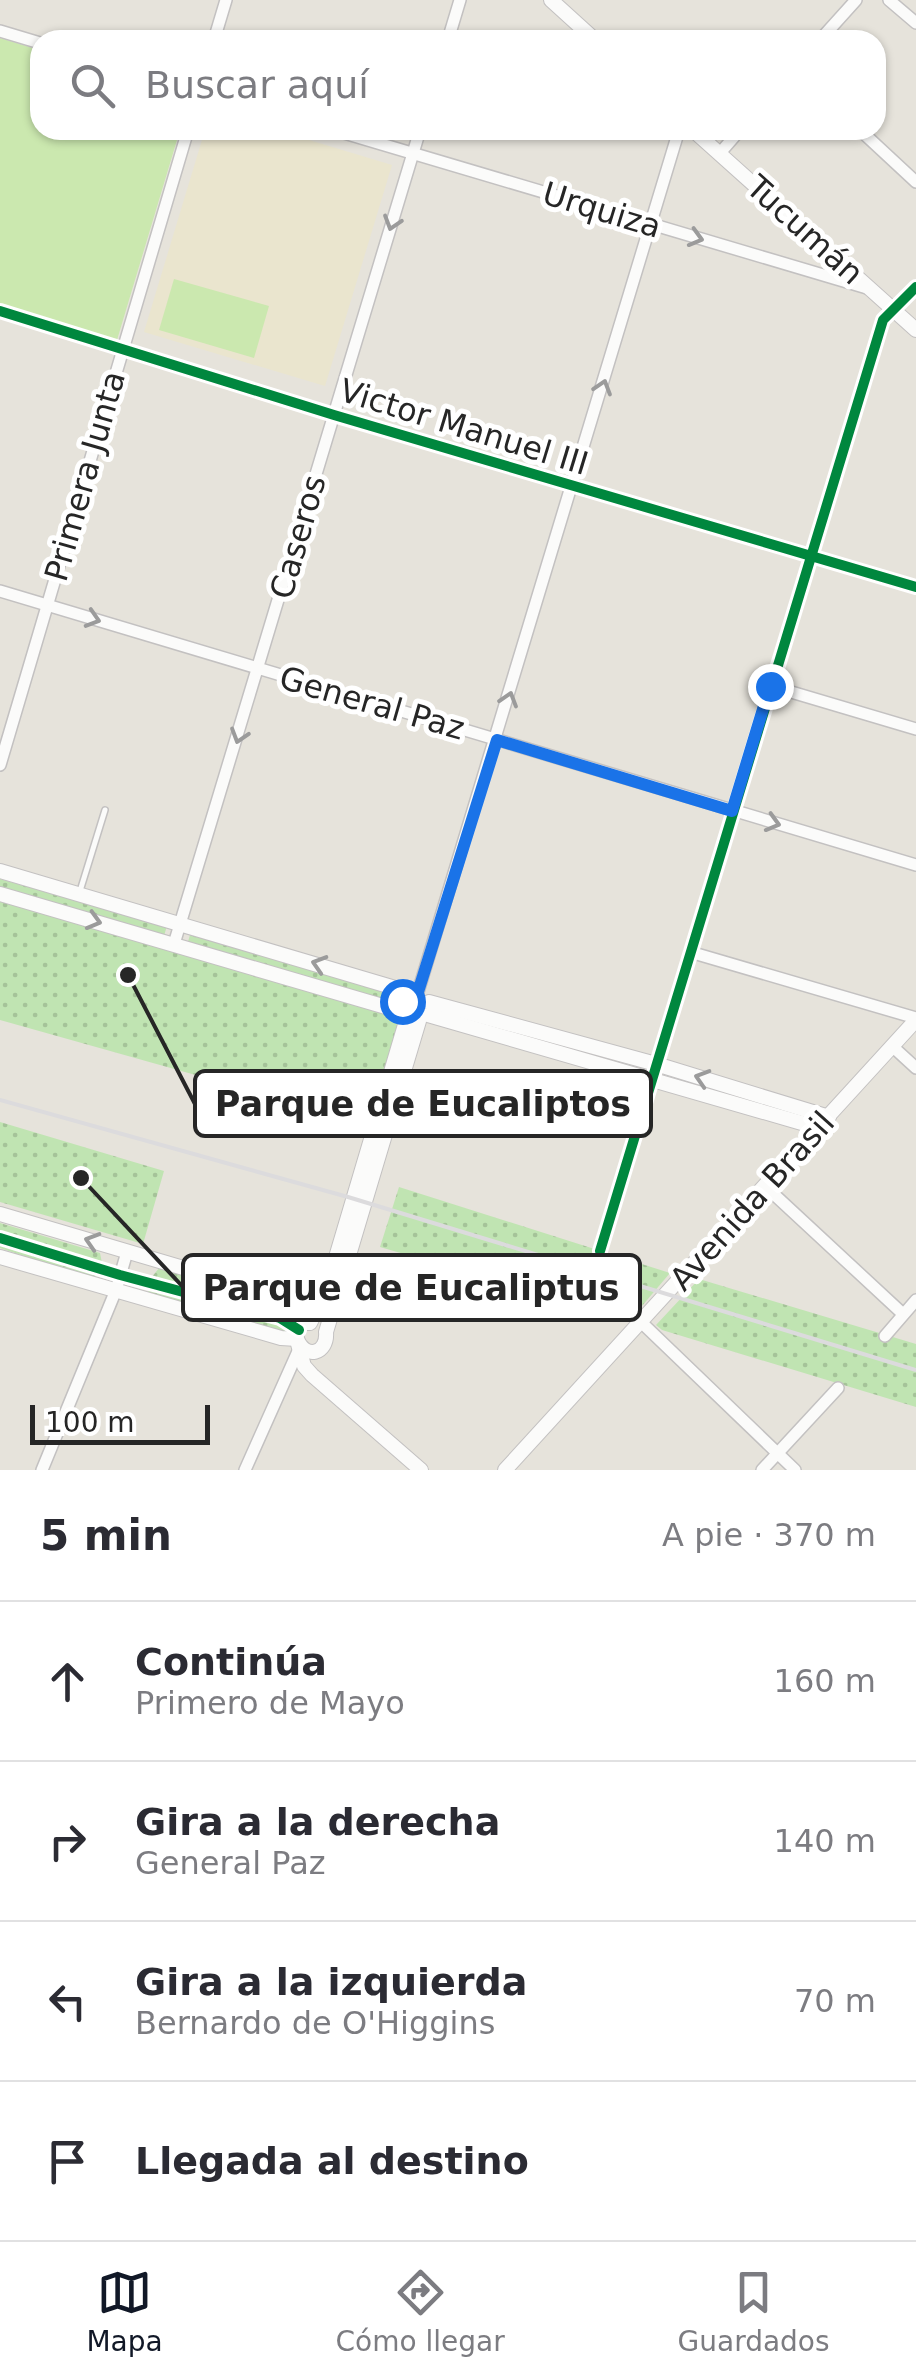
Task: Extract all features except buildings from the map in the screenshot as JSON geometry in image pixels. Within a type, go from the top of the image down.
[{"type":"street","points":[[217,30],[226,0]]},
{"type":"street","points":[[451,30],[460,0]]},
{"type":"street","points":[[552,0],[584,30]]},
{"type":"street","points":[[829,30],[856,0]]},
{"type":"street","points":[[889,0],[916,23]]},
{"type":"street","points":[[0,31],[30,40]]},
{"type":"street","name":"Primera Junta","points":[[0,765],[185,140]]},
{"type":"street","name":"Urquiza","points":[[368,140],[871,290]]},
{"type":"street","name":"Caseros","points":[[174,944],[417,140]]},
{"type":"street","points":[[328,1388],[319,1363],[380,1131],[676,140]]},
{"type":"street","name":"Tucumán","points":[[705,140],[916,330]]},
{"type":"street","points":[[720,153],[731,140]]},
{"type":"street","points":[[871,140],[916,182]]},
{"type":"street","points":[[600,1251],[883,320],[916,286]]},
{"type":"street","name":"Victor Manuel III","points":[[0,311],[916,588]]},
{"type":"street","name":"General Paz","points":[[0,591],[916,865]]},
{"type":"street","points":[[770,686],[916,729]]},
{"type":"street","points":[[0,871],[181,922],[416,1007]]},
{"type":"street","points":[[0,894],[174,944],[454,1015],[824,1122]]},
{"type":"street","points":[[690,952],[916,1019]]},
{"type":"street","name":"Avenida Brasil","points":[[504,1470],[916,1019]]},
{"type":"street","points":[[892,1046],[916,1068]]},
{"type":"street","points":[[245,1470],[298,1344],[299,1330],[309,1323],[326,1291],[380,1131]]},
{"type":"street","points":[[764,1186],[903,1314]]},
{"type":"street","points":[[0,1214],[292,1300],[301,1307],[309,1323]]},
{"type":"street","points":[[42,1470],[116,1290],[127,1252]]},
{"type":"street","points":[[0,1257],[281,1338],[310,1353],[325,1340]]},
{"type":"street","points":[[884,1336],[916,1300]]},
{"type":"street","points":[[641,1322],[795,1470]]},
{"type":"street","points":[[309,1323],[319,1324],[325,1340]]},
{"type":"street","points":[[298,1344],[304,1366],[421,1470]]},
{"type":"street","points":[[762,1470],[838,1388]]},
{"type":"lane","points":[[80,894],[105,810]]},
{"type":"shaded area","points":[[202,140],[309,140],[392,165],[325,386],[144,332]]},
{"type":"green space","points":[[0,38],[30,47],[30,140],[177,140],[117,340],[0,305]]},
{"type":"green space","points":[[174,279],[269,306],[254,358],[159,330]]},
{"type":"green space","points":[[0,879],[167,926],[163,939],[0,891]]},
{"type":"green space","points":[[0,900],[388,1014],[398,1021],[402,1031],[373,1125],[0,1020]]},
{"type":"green space","points":[[190,935],[401,993],[397,1006],[187,945]]},
{"type":"green space","points":[[0,1122],[164,1171],[143,1244],[0,1202]]},
{"type":"green space","points":[[399,1187],[670,1273],[630,1320],[380,1247]]},
{"type":"green space","points":[[0,1223],[100,1253],[100,1273],[90,1278],[0,1248]]},
{"type":"green space","points":[[160,1267],[292,1306],[301,1315],[293,1330],[285,1333],[150,1296],[146,1284]]},
{"type":"green space","points":[[699,1279],[916,1344],[916,1407],[662,1330],[656,1325]]},
{"type":"railway","points":[[0,1100],[348,1197],[916,1370]]},
{"type":"cycle path","points":[[600,1251],[883,320],[916,287]]},
{"type":"cycle path","points":[[0,311],[334,415],[916,587]]},
{"type":"cycle path","points":[[0,1238],[280,1318],[299,1330]]},
{"type":"place","name":"Parque de Eucaliptos","points":[[128,975]]},
{"type":"place","name":"Parque de Eucaliptus","points":[[81,1178]]},
{"type":"route","points":[[402,1001],[408,994],[418,992],[497,740],[732,811],[770,686]]}]
